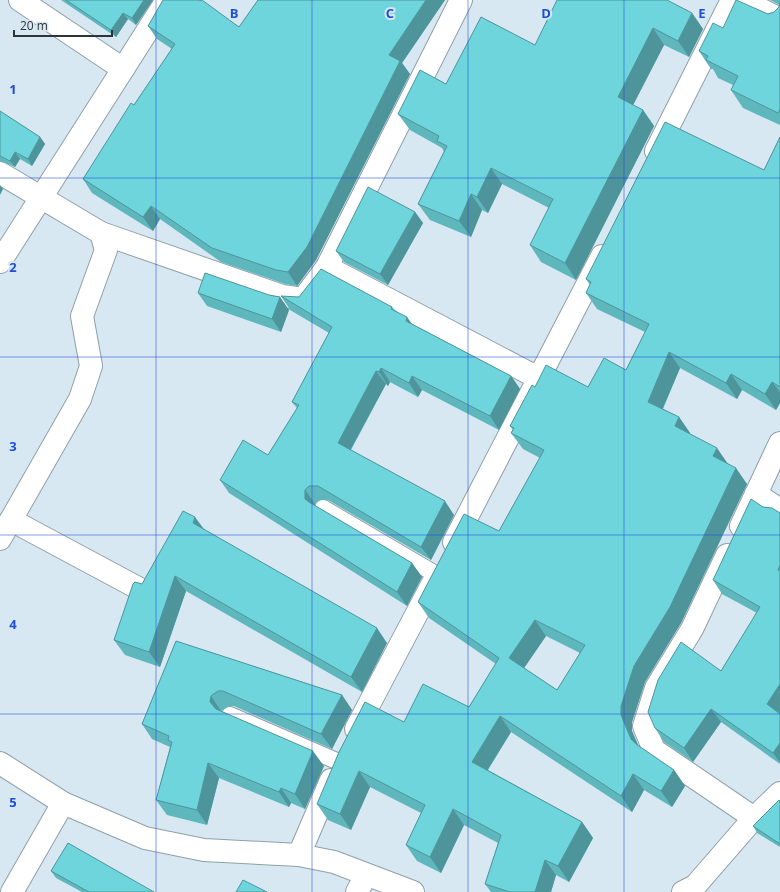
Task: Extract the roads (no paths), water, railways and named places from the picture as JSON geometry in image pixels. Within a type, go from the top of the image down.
[{"type":"street","points":[[20,0],[123,69]]},
{"type":"street","points":[[0,262],[167,0]]},
{"type":"street","points":[[0,173],[101,233],[282,296],[303,299],[327,267],[461,0]]},
{"type":"street","points":[[646,168],[732,0]]},
{"type":"street","points":[[742,0],[780,19]]},
{"type":"street","points":[[0,539],[80,399],[91,366],[82,316],[106,250],[101,233]]},
{"type":"street","points":[[298,855],[339,762],[540,379],[611,239]]},
{"type":"street","points":[[327,267],[540,379]]},
{"type":"street","points":[[754,818],[654,750],[644,726],[656,688],[692,629],[780,443]]},
{"type":"street","points":[[756,494],[780,510]]},
{"type":"street","points":[[11,520],[138,588]]},
{"type":"street","points":[[0,763],[63,803],[145,838],[204,850],[298,855],[334,862],[362,884],[413,892]]},
{"type":"street","points":[[697,890],[754,818],[780,793]]},
{"type":"street","points":[[12,892],[63,803]]},
{"type":"lane","points":[[323,508],[437,575]]},
{"type":"lane","points":[[230,715],[339,762]]}]
